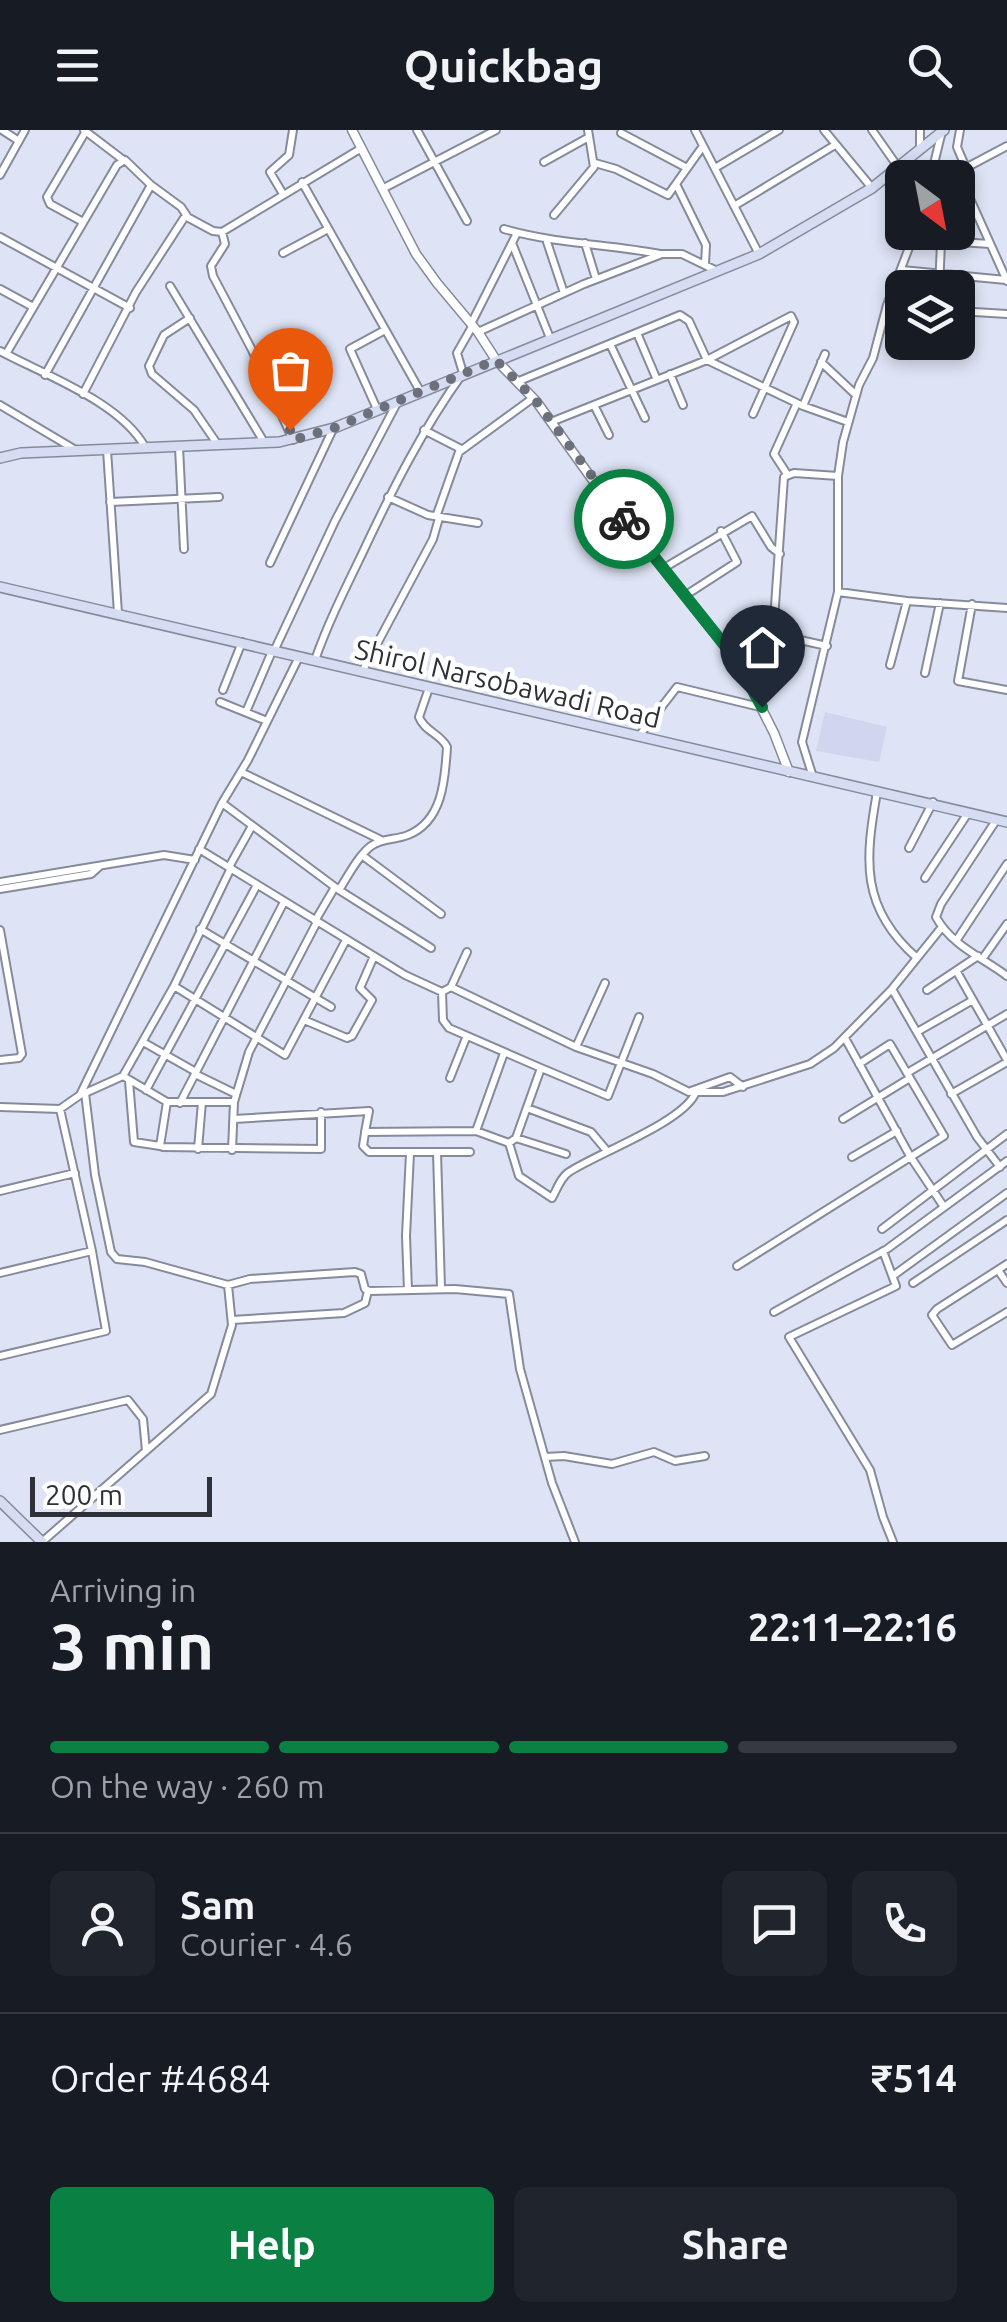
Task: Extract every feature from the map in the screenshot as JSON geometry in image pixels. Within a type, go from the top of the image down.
[{"type":"main road","points":[[906,160],[943,131]]},
{"type":"main road","points":[[0,458],[21,453],[264,443],[293,440],[334,428],[759,254],[885,177]]},
{"type":"main road","name":"Shirol Narsobawadi Road","points":[[2,591],[118,613],[1002,820]]},
{"type":"main road","points":[[0,1502],[42,1542]]},
{"type":"street","points":[[2,130],[19,141]]},
{"type":"street","points":[[0,176],[25,130]]},
{"type":"street","points":[[283,194],[270,172],[288,155],[293,130]]},
{"type":"street","points":[[352,130],[416,254],[738,662],[790,772]]},
{"type":"street","points":[[417,130],[467,221]]},
{"type":"street","points":[[382,189],[496,130]]},
{"type":"street","points":[[715,168],[767,133],[779,130]]},
{"type":"street","points":[[824,130],[872,188]]},
{"type":"street","points":[[872,130],[894,160]]},
{"type":"street","points":[[920,130],[920,150]]},
{"type":"street","points":[[960,130],[957,146],[963,160]]},
{"type":"street","points":[[83,222],[50,204],[47,197],[85,131],[181,207],[187,216],[222,232],[360,149]]},
{"type":"street","points":[[693,131],[759,254]]},
{"type":"street","points":[[935,160],[943,131]]},
{"type":"street","points":[[544,162],[589,133],[595,162],[554,215]]},
{"type":"street","points":[[621,133],[687,168]]},
{"type":"street","points":[[734,206],[836,145]]},
{"type":"street","points":[[595,162],[666,195],[703,146]]},
{"type":"street","points":[[975,163],[1007,146]]},
{"type":"street","points":[[122,159],[3,352],[83,394],[136,432],[146,448]]},
{"type":"street","points":[[302,182],[420,391]]},
{"type":"street","points":[[45,375],[151,184]]},
{"type":"street","points":[[676,186],[706,245],[705,264]]},
{"type":"street","points":[[975,210],[1007,281],[975,278]]},
{"type":"street","points":[[83,394],[187,216]]},
{"type":"street","points":[[283,253],[328,229]]},
{"type":"street","points":[[504,229],[547,241],[682,254],[716,270]]},
{"type":"street","points":[[222,232],[225,244],[211,266],[213,276],[293,440]]},
{"type":"street","points":[[316,660],[324,634],[388,497],[424,430],[463,372],[458,352],[474,327],[517,233]]},
{"type":"street","points":[[0,237],[130,308]]},
{"type":"street","points":[[547,241],[564,293]]},
{"type":"street","points":[[585,242],[596,279]]},
{"type":"street","points":[[512,243],[550,338]]},
{"type":"street","points":[[975,244],[990,244]]},
{"type":"street","points":[[902,270],[909,250]]},
{"type":"street","points":[[474,327],[662,254]]},
{"type":"street","points":[[170,286],[264,443]]},
{"type":"street","points":[[0,289],[33,307]]},
{"type":"street","points":[[975,312],[1007,314]]},
{"type":"street","points":[[814,778],[802,742],[838,592],[838,476],[848,422],[873,358],[885,313]]},
{"type":"street","points":[[519,381],[684,316],[707,360],[848,422]]},
{"type":"street","points":[[551,422],[707,360],[791,316],[794,322],[753,414]]},
{"type":"street","points":[[191,318],[164,335],[148,366],[152,374],[194,410],[219,446]]},
{"type":"street","points":[[377,409],[350,348],[386,330]]},
{"type":"street","points":[[637,333],[657,380]]},
{"type":"street","points":[[610,344],[645,418]]},
{"type":"street","points":[[773,634],[787,474],[774,454],[823,358],[856,395]]},
{"type":"street","points":[[670,374],[682,405]]},
{"type":"street","points":[[362,672],[433,539],[461,449],[533,398]]},
{"type":"street","points":[[246,712],[335,520],[398,400]]},
{"type":"street","points":[[594,404],[609,436]]},
{"type":"street","points":[[0,405],[76,450]]},
{"type":"street","points":[[270,563],[334,428]]},
{"type":"street","points":[[424,430],[461,449]]},
{"type":"street","points":[[178,447],[184,549]]},
{"type":"street","points":[[107,449],[118,613]]},
{"type":"street","points":[[787,474],[838,476]]},
{"type":"street","points":[[110,502],[219,497]]},
{"type":"street","points":[[388,497],[438,517],[478,524]]},
{"type":"street","points":[[664,568],[752,516],[770,546],[781,555]]},
{"type":"street","points":[[686,594],[737,562],[721,531]]},
{"type":"street","points":[[838,592],[907,602],[1007,608]]},
{"type":"street","points":[[890,665],[907,602]]},
{"type":"street","points":[[925,672],[940,603]]},
{"type":"street","points":[[972,604],[958,680],[1007,690]]},
{"type":"street","points":[[724,644],[773,634],[827,646]]},
{"type":"street","points":[[223,690],[242,642]]},
{"type":"street","points":[[232,1320],[344,1314],[366,1304],[368,1291],[361,1274],[355,1272],[228,1285],[144,1262],[118,1259],[113,1255],[94,1175],[83,1094],[222,803],[300,656]]},
{"type":"street","points":[[638,736],[677,687],[762,707]]},
{"type":"street","points":[[232,1150],[235,1098],[256,1037],[316,922],[367,849],[420,829],[444,790],[446,744],[419,717],[429,688]]},
{"type":"street","points":[[220,702],[267,721]]},
{"type":"street","points":[[240,772],[382,841]]},
{"type":"street","points":[[877,792],[867,846],[874,896],[904,946],[917,958]]},
{"type":"street","points":[[909,848],[932,802]]},
{"type":"street","points":[[222,803],[337,888],[431,948]]},
{"type":"street","points":[[925,878],[968,812]]},
{"type":"street","points":[[1002,820],[936,917],[956,941],[1007,976]]},
{"type":"street","points":[[252,826],[126,1078],[134,1142],[198,1149],[321,1149],[321,1112]]},
{"type":"street","points":[[199,850],[346,940],[442,992]]},
{"type":"street","points":[[0,886],[164,855],[195,860]]},
{"type":"street","points":[[362,856],[441,914]]},
{"type":"street","points":[[956,941],[1007,864]]},
{"type":"street","points":[[146,1090],[257,884]]},
{"type":"street","points":[[180,1103],[284,902]]},
{"type":"street","points":[[927,990],[980,957],[1007,924]]},
{"type":"street","points":[[450,987],[576,1047],[653,1074],[692,1093],[743,1087],[810,1064],[845,1038],[942,928]]},
{"type":"street","points":[[200,929],[331,1007]]},
{"type":"street","points":[[0,930],[22,1054],[19,1058],[0,1060]]},
{"type":"street","points":[[174,986],[285,1055],[346,940]]},
{"type":"street","points":[[442,992],[450,987],[467,952]]},
{"type":"street","points":[[304,1020],[347,1038],[352,1036],[372,1000],[360,988],[374,956]]},
{"type":"street","points":[[951,1094],[1007,1061],[957,972]]},
{"type":"street","points":[[576,1047],[605,983]]},
{"type":"street","points":[[892,989],[951,1094],[1000,1167]]},
{"type":"street","points":[[442,992],[445,1025],[604,1096],[610,1093],[638,1016]]},
{"type":"street","points":[[916,1032],[973,1000]]},
{"type":"street","points":[[842,1119],[1007,1014]]},
{"type":"street","points":[[450,1078],[466,1037]]},
{"type":"street","points":[[845,1038],[910,1156],[944,1207]]},
{"type":"street","points":[[142,1042],[235,1098]]},
{"type":"street","points":[[737,1266],[944,1136],[890,1044],[859,1064]]},
{"type":"street","points":[[476,1131],[504,1053]]},
{"type":"street","points":[[540,1068],[513,1141],[519,1176],[552,1198],[566,1173],[678,1112],[691,1103],[692,1093]]},
{"type":"street","points":[[692,1093],[730,1077],[743,1087]]},
{"type":"street","points":[[0,1107],[60,1109],[83,1094],[126,1078]]},
{"type":"street","points":[[126,1078],[167,1102],[235,1098]]},
{"type":"street","points":[[160,1146],[167,1102]]},
{"type":"street","points":[[198,1149],[202,1102]]},
{"type":"street","points":[[527,1108],[592,1132],[608,1152]]},
{"type":"street","points":[[0,1356],[106,1331],[60,1109]]},
{"type":"street","points":[[234,1119],[368,1111],[363,1146],[367,1152],[470,1152]]},
{"type":"street","points":[[365,1132],[476,1131],[566,1154]]},
{"type":"street","points":[[852,1157],[897,1132]]},
{"type":"street","points":[[882,1230],[1007,1134]]},
{"type":"street","points":[[436,1152],[440,1288]]},
{"type":"street","points":[[408,1290],[410,1153]]},
{"type":"street","points":[[774,1312],[883,1252],[1007,1161]]},
{"type":"street","points":[[0,1191],[75,1174]]},
{"type":"street","points":[[894,1275],[1007,1192]]},
{"type":"street","points":[[912,1284],[1007,1220]]},
{"type":"street","points":[[0,1273],[92,1250]]},
{"type":"street","points":[[883,1252],[897,1283],[895,1288],[789,1337],[870,1470],[894,1542]]},
{"type":"street","points":[[1007,1264],[932,1315],[952,1345],[1007,1312]]},
{"type":"street","points":[[998,1270],[1007,1283]]},
{"type":"street","points":[[42,1542],[214,1389],[232,1320],[228,1285]]},
{"type":"street","points":[[368,1291],[440,1288],[508,1294],[520,1368],[574,1542]]},
{"type":"street","points":[[0,1430],[128,1400],[143,1419],[146,1452]]},
{"type":"street","points":[[545,1457],[612,1464],[654,1452],[672,1461],[705,1456]]},
{"type":"shaded area","points":[[825,712],[887,727],[879,762],[816,751]]},
{"type":"way so far","points":[[290,430],[293,440],[334,428],[496,360],[536,401],[624,519]]},
{"type":"route","points":[[624,519],[738,662],[762,707]]}]
